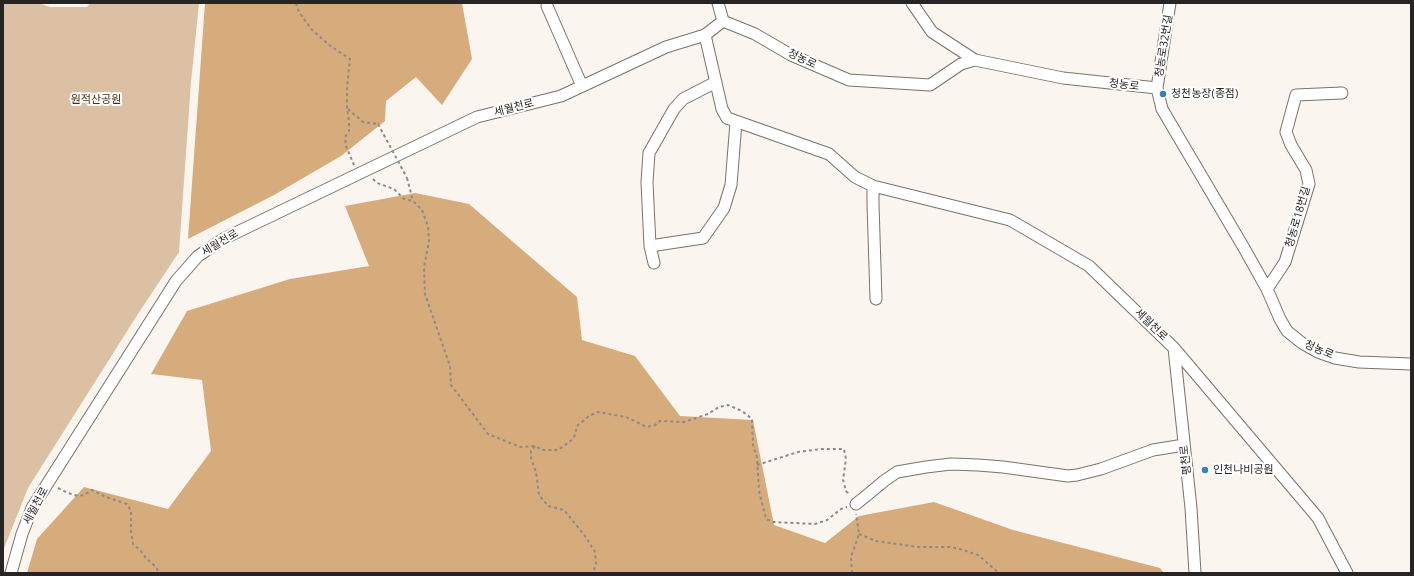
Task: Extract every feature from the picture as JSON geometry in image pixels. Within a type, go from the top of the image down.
[{"type":"street","points":[[718,3],[723,21]]},
{"type":"street","points":[[912,3],[932,32],[975,60]]},
{"type":"street","name":"청농로32번길","points":[[1157,88],[1170,3]]},
{"type":"street","points":[[547,6],[582,86]]},
{"type":"street","name":"세월천로","points":[[8,570],[32,508],[176,281],[198,256],[225,238],[478,117],[561,96],[666,47],[706,35],[723,21]]},
{"type":"street","name":"청농로","points":[[723,21],[755,34],[791,55],[849,80],[930,85],[961,64],[975,60],[1064,78],[1157,88],[1162,109],[1267,289],[1280,319],[1287,330],[1302,344],[1335,358],[1359,362],[1411,364]]},
{"type":"street","name":"세월천로","points":[[706,35],[722,109],[727,118],[829,154],[855,177],[873,186],[1010,220],[1089,266],[1174,348],[1318,518],[1347,573]]},
{"type":"street","points":[[654,263],[650,246],[647,182],[649,153],[674,109],[683,99],[716,82]]},
{"type":"street","name":"청농로18번길","points":[[1267,289],[1285,262],[1309,184],[1306,170],[1291,145],[1286,132],[1296,95],[1342,93]]},
{"type":"street","points":[[650,246],[703,238],[724,208],[731,185],[736,122]]},
{"type":"street","points":[[873,186],[872,204],[876,298]]},
{"type":"street","name":"평천로","points":[[1174,348],[1191,508],[1195,573]]},
{"type":"street","points":[[856,504],[897,472],[919,468],[951,464],[978,465],[1068,476],[1101,469],[1153,450],[1184,445]]},
{"type":"path","points":[[296,3],[312,30],[329,45],[350,59],[347,87],[349,131],[345,137],[346,146],[362,172],[371,177],[377,183],[394,189],[404,199],[413,202],[422,210],[428,226],[429,241],[424,267],[425,294],[450,366],[451,385],[488,434],[520,447],[535,446],[542,450],[558,450],[572,440],[578,426],[589,416],[598,412],[626,417],[647,427],[655,425],[660,421],[684,422],[708,414],[719,407],[728,405],[742,411],[752,419],[753,445],[757,457],[759,491],[766,519],[773,522],[815,524],[827,520],[841,509],[856,504]]},
{"type":"path","points":[[347,109],[363,122],[378,124],[407,178],[413,202]]},
{"type":"path","points":[[535,446],[531,451],[531,458],[536,472],[539,495],[548,506],[564,510],[585,536],[595,552],[596,562],[593,573]]},
{"type":"path","points":[[757,465],[798,452],[821,448],[844,449],[846,459],[843,480],[846,491],[856,504],[859,534],[851,557],[852,573]]},
{"type":"path","points":[[48,483],[68,493],[78,496],[84,495],[92,490],[106,497],[127,504],[132,511],[131,532],[133,544],[160,573]]},
{"type":"path","points":[[859,534],[876,541],[918,547],[950,547],[960,549],[978,555],[999,573]]},
{"type":"green space","name":"원적산공원","points":[[3,3],[39,3],[50,7],[87,7],[90,3],[199,3],[191,82],[179,252],[28,488],[3,551]]},
{"type":"shaded area","points":[[205,3],[462,3],[472,59],[442,105],[416,77],[386,101],[385,121],[341,156],[274,195],[188,239]]},
{"type":"shaded area","points":[[415,193],[469,204],[577,297],[582,340],[635,356],[680,416],[753,420],[774,525],[825,543],[859,516],[934,502],[1013,530],[1160,568],[1164,573],[27,573],[37,539],[84,487],[168,509],[211,451],[202,380],[151,374],[187,311],[290,279],[369,266],[345,206]]},
{"type":"place","name":"청천농장(종점)","points":[[1163,94]]},
{"type":"place","name":"인천나비공원","points":[[1205,470]]}]
